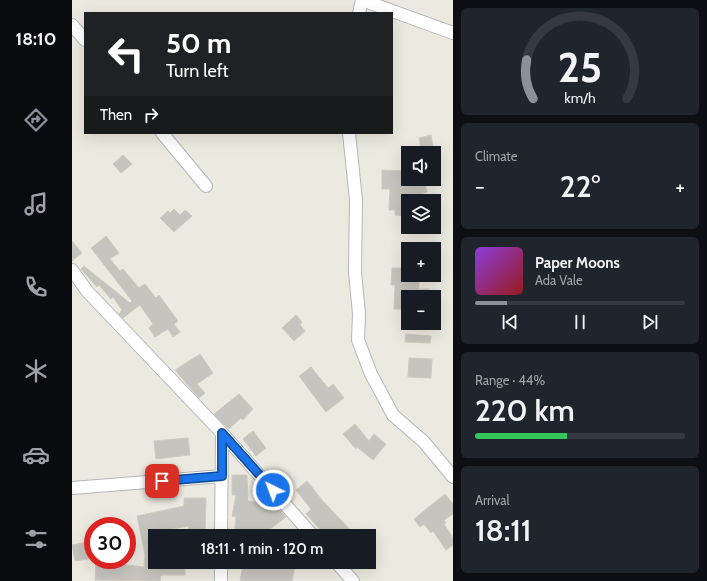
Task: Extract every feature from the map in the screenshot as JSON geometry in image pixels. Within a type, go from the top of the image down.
[{"type":"street","points":[[358,12],[362,0],[453,34]]},
{"type":"street","points":[[72,25],[84,39]]},
{"type":"street","points":[[163,134],[206,186]]},
{"type":"street","points":[[350,134],[356,200],[355,272],[359,314],[358,340],[371,374],[393,415],[424,442],[453,477]]},
{"type":"street","points":[[72,270],[88,291],[222,433],[307,529]]},
{"type":"street","points":[[221,529],[222,433]]},
{"type":"street","points":[[72,488],[222,476]]},
{"type":"street","points":[[221,569],[221,581]]},
{"type":"street","points":[[342,569],[353,581]]},
{"type":"building","points":[[431,135],[433,146],[420,146],[419,138]]},
{"type":"building","points":[[123,155],[132,164],[121,173],[113,164]]},
{"type":"building","points":[[382,170],[401,171],[401,186],[426,186],[427,192],[423,194],[401,194],[401,215],[395,215],[395,210],[389,210],[390,189],[382,189]]},
{"type":"building","points":[[174,209],[180,215],[185,210],[192,216],[174,232],[160,218],[168,211],[170,213]]},
{"type":"building","points":[[106,236],[119,253],[110,259],[120,271],[123,269],[139,288],[145,284],[156,298],[159,295],[178,321],[174,324],[180,332],[173,337],[168,329],[155,337],[149,328],[153,324],[140,305],[123,318],[119,314],[122,310],[113,297],[111,299],[99,285],[97,287],[81,269],[84,266],[130,303],[132,301],[91,248]]},
{"type":"building","points":[[72,241],[82,253],[72,261]]},
{"type":"building","points":[[392,268],[401,268],[401,282],[419,282],[419,289],[429,289],[401,290],[401,309],[394,309],[395,285],[391,285]]},
{"type":"building","points":[[296,315],[302,322],[300,325],[305,331],[294,341],[282,328]]},
{"type":"building","points":[[406,334],[431,336],[430,343],[405,342]]},
{"type":"building","points":[[200,354],[213,373],[197,384],[205,393],[199,398],[175,370]]},
{"type":"building","points":[[409,358],[432,359],[431,378],[408,377]]},
{"type":"building","points":[[311,367],[328,388],[333,384],[344,398],[326,412],[299,376]]},
{"type":"building","points":[[239,394],[253,409],[243,420],[241,418],[229,429],[214,414]]},
{"type":"building","points":[[355,424],[369,441],[374,434],[386,444],[373,460],[357,447],[356,449],[343,434]]},
{"type":"building","points":[[253,431],[266,448],[256,456],[243,439]]},
{"type":"building","points":[[188,438],[190,455],[156,459],[154,441]]},
{"type":"building","points":[[232,475],[247,475],[248,501],[261,503],[269,498],[286,517],[270,529],[235,529],[236,517],[232,516],[236,495],[232,495]]},
{"type":"building","points":[[307,481],[322,500],[349,529],[320,529],[306,514],[311,509],[296,490]]},
{"type":"building","points":[[445,494],[453,504],[453,514],[444,520],[446,523],[444,524],[453,538],[453,545],[446,550],[433,531],[431,533],[424,524],[420,527],[414,519]]},
{"type":"building","points":[[184,498],[206,498],[205,529],[189,529],[189,526],[171,529],[148,529],[148,569],[185,569],[185,575],[161,575],[160,581],[95,580],[96,569],[136,569],[136,566],[144,567],[145,555],[137,516],[184,506]]},
{"type":"building","points":[[84,543],[84,560],[75,561],[72,545]]},
{"type":"building","points":[[242,569],[295,569],[292,581],[240,581]]},
{"type":"route","points":[[162,481],[222,476],[222,433],[273,490]]}]
